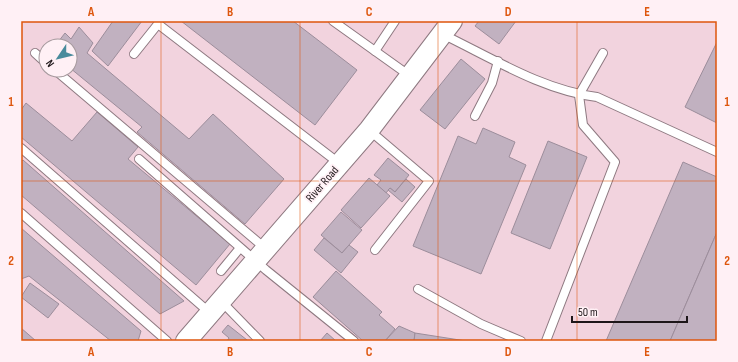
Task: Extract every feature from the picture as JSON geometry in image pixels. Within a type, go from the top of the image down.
[{"type":"street","name":"River Road","points":[[186,341],[369,130],[447,28]]},
{"type":"lane","points":[[333,21],[410,77]]},
{"type":"lane","points":[[375,51],[395,21]]},
{"type":"lane","points":[[134,54],[158,24],[340,164]]},
{"type":"lane","points":[[447,28],[498,61],[540,82],[579,95],[597,97],[717,152]]},
{"type":"lane","points":[[35,53],[38,56]]},
{"type":"lane","points":[[546,341],[615,162],[583,125],[579,95],[603,53]]},
{"type":"lane","points":[[476,116],[492,83],[498,61]]},
{"type":"lane","points":[[64,78],[261,255],[354,341]]},
{"type":"lane","points":[[369,130],[429,181],[375,250]]},
{"type":"lane","points":[[21,148],[216,308],[260,341]]},
{"type":"lane","points":[[139,159],[240,248],[261,255]]},
{"type":"lane","points":[[21,213],[167,341]]},
{"type":"lane","points":[[221,271],[240,248]]},
{"type":"lane","points":[[418,289],[481,324],[521,341]]},
{"type":"shaded area","points":[[21,21],[717,21],[717,341],[21,341]]},
{"type":"building","points":[[113,21],[142,21],[108,66],[92,51]]},
{"type":"building","points":[[181,21],[293,21],[357,70],[315,125]]},
{"type":"building","points":[[479,21],[516,21],[499,44],[475,26]]},
{"type":"building","points":[[79,27],[93,43],[87,53],[189,139],[213,114],[284,179],[245,224],[137,132],[142,127],[78,75],[78,38],[72,38]]},
{"type":"building","points":[[65,33],[70,38],[61,38]]},
{"type":"building","points":[[717,42],[717,123],[685,107]]},
{"type":"building","points":[[461,59],[485,79],[445,129],[420,110]]},
{"type":"building","points":[[26,103],[72,141],[97,112],[138,147],[128,159],[230,244],[196,285],[21,137],[21,110]]},
{"type":"building","points":[[483,128],[515,142],[509,157],[526,165],[481,274],[413,246],[458,136],[476,144]]},
{"type":"building","points":[[548,141],[587,157],[550,249],[511,233]]},
{"type":"building","points":[[388,158],[409,175],[395,192],[390,188],[386,193],[377,185],[381,180],[374,175]]},
{"type":"building","points":[[23,160],[184,301],[160,314],[21,195],[21,162]]},
{"type":"building","points":[[683,162],[717,177],[717,232],[670,341],[606,341]]},
{"type":"building","points":[[369,178],[390,196],[361,228],[341,210]]},
{"type":"building","points":[[406,179],[415,187],[402,202],[388,190],[390,188],[395,192]]},
{"type":"building","points":[[341,212],[362,230],[342,253],[321,235]]},
{"type":"building","points":[[21,228],[141,331],[138,341],[111,341],[29,276],[21,279]]},
{"type":"building","points":[[717,232],[717,341],[670,341]]},
{"type":"building","points":[[324,238],[342,253],[349,245],[358,252],[341,273],[314,250]]},
{"type":"building","points":[[336,271],[382,312],[379,315],[395,329],[385,341],[363,341],[313,297]]},
{"type":"building","points":[[30,283],[59,304],[48,318],[21,297]]},
{"type":"building","points":[[228,325],[247,340],[227,341],[229,338],[222,332]]},
{"type":"building","points":[[399,326],[415,333],[414,341],[385,341]]},
{"type":"building","points":[[21,328],[36,341],[21,341]]},
{"type":"building","points":[[327,333],[336,341],[320,341]]},
{"type":"building","points":[[415,333],[466,341],[414,341]]}]
